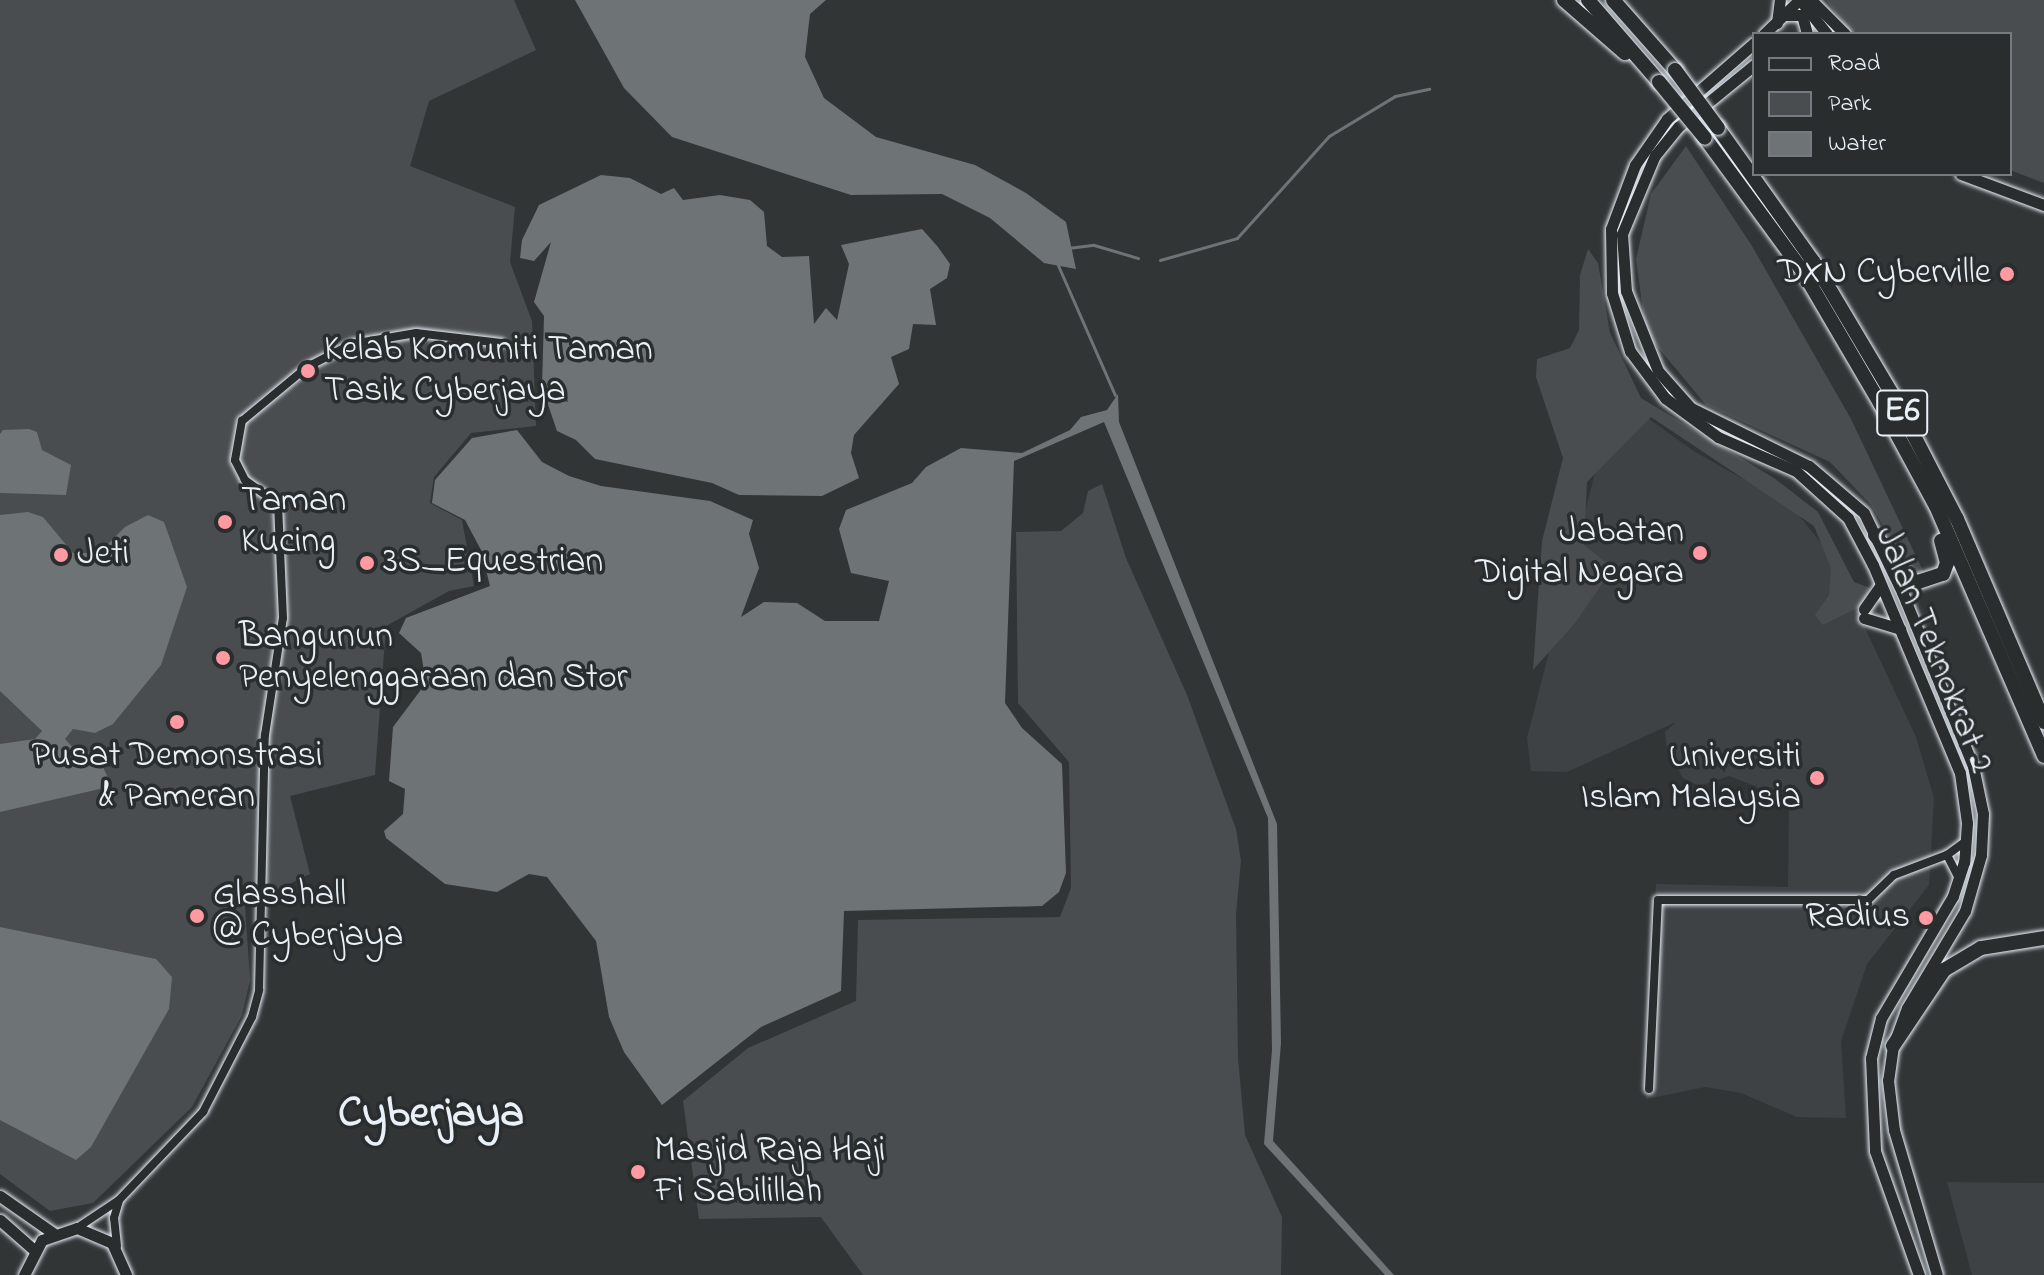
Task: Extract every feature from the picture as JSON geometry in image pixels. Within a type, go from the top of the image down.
[{"type":"highway","points":[[1564,0],[1629,56],[1643,62]]},
{"type":"highway","name":"E6","points":[[1588,0],[1705,138],[1802,270],[1927,491],[2044,756]]},
{"type":"highway","name":"E6","points":[[1613,0],[1675,70],[1752,176]]},
{"type":"highway","name":"E6","points":[[1752,176],[1813,261],[1895,399],[1957,519],[2044,722]]},
{"type":"highway","points":[[1875,535],[1910,580],[1940,578],[1947,555],[1927,491]]},
{"type":"highway","points":[[1893,1046],[1944,970],[1981,948],[2044,938]]},
{"type":"main road","points":[[1780,0],[1781,19]]},
{"type":"main road","points":[[1766,32],[1800,0],[1826,32]]},
{"type":"main road","points":[[1811,0],[1843,32]]},
{"type":"main road","points":[[1781,19],[1802,15],[1807,32]]},
{"type":"main road","points":[[1810,32],[1830,16]]},
{"type":"main road","name":"Jalan Teknokrat 2","points":[[1752,45],[1667,119],[1635,165],[1611,229],[1612,293],[1630,351],[1665,398],[1708,431],[1796,471],[1848,518],[1881,585],[1960,773],[1966,841],[1959,879],[1881,1018],[1871,1058],[1875,1151],[1919,1275]]},
{"type":"main road","name":"Jalan Teknokrat 2","points":[[1752,67],[1678,127],[1655,155],[1622,234],[1626,291],[1658,371],[1691,408],[1809,466],[1846,493],[1875,535],[1973,766],[1983,814],[1981,855],[1965,911],[1925,974],[1893,1046],[1888,1080],[1894,1130],[1937,1275]]},
{"type":"main road","points":[[1966,176],[2044,205]]},
{"type":"main road","points":[[1881,585],[1864,614],[1900,629]]},
{"type":"main road","points":[[0,1196],[53,1233]]},
{"type":"main road","points":[[0,1220],[33,1249]]},
{"type":"main road","points":[[24,1275],[33,1249],[53,1233],[77,1228],[102,1235],[120,1253],[126,1275]]},
{"type":"street","points":[[77,1228],[119,1200],[203,1112],[252,1017],[259,990],[265,735],[283,618],[278,504],[245,480],[235,460],[235,438],[242,421],[261,402],[338,349],[416,333],[501,343]]},
{"type":"street","points":[[1649,1089],[1658,900],[1667,897],[1868,900],[1894,875],[1947,855],[1966,841]]},
{"type":"street","points":[[1947,855],[1959,879]]},
{"type":"street","points":[[119,1200],[114,1236],[120,1253]]},
{"type":"shaded area","points":[[1639,412],[1695,452],[1791,506],[1831,555],[1916,737],[1934,798],[1929,885],[1867,964],[1841,1041],[1846,1118],[1797,1117],[1741,1093],[1705,1087],[1646,1099],[1656,884],[1788,887],[1789,809],[1755,786],[1729,776],[1699,786],[1683,778],[1667,750],[1665,732],[1676,722],[1567,772],[1531,771],[1527,738],[1597,465]]},
{"type":"shaded area","points":[[1947,1182],[2044,1183],[2044,1275],[1972,1275]]},
{"type":"green space","points":[[0,0],[514,0],[536,50],[429,101],[410,166],[515,207],[510,262],[532,321],[536,426],[471,433],[434,477],[430,503],[462,520],[474,586],[449,591],[386,626],[375,775],[290,796],[310,874],[245,905],[250,980],[242,1015],[192,1107],[93,1203],[50,1211],[0,1174]]},
{"type":"green space","points":[[1826,0],[2044,0],[2044,183],[2012,171],[2012,32],[1850,32]]},
{"type":"green space","points":[[1686,146],[1752,246],[1851,419],[1924,573],[1909,570],[1871,505],[1830,462],[1706,405],[1646,333],[1636,259],[1651,194]]},
{"type":"green space","points":[[1588,249],[1598,263],[1610,333],[1641,398],[1774,478],[1818,512],[1854,582],[1870,588],[1863,605],[1823,625],[1815,615],[1829,595],[1831,568],[1814,526],[1651,417],[1587,482],[1584,545],[1613,568],[1575,623],[1533,670],[1542,541],[1563,458],[1536,377],[1537,359],[1570,348],[1579,330],[1580,275]]},
{"type":"green space","points":[[1102,484],[1126,558],[1187,695],[1236,829],[1241,861],[1236,914],[1238,1058],[1245,1135],[1282,1217],[1281,1275],[863,1275],[821,1217],[699,1219],[683,1101],[748,1048],[856,1001],[858,920],[1060,917],[1071,888],[1069,762],[1018,703],[1016,532],[1061,531],[1083,513],[1088,491]]},
{"type":"water","points":[[575,0],[826,0],[810,14],[805,57],[824,98],[876,137],[975,165],[1026,193],[1066,222],[1076,269],[1044,263],[990,218],[942,194],[851,195],[672,137],[624,88]]},
{"type":"water","points":[[601,175],[630,178],[661,194],[674,188],[683,200],[720,195],[750,200],[764,212],[767,246],[782,257],[809,256],[814,324],[826,308],[837,320],[849,264],[841,245],[922,229],[938,247],[950,264],[947,278],[930,289],[936,325],[913,324],[909,349],[891,357],[899,384],[854,435],[851,453],[859,478],[822,496],[739,495],[712,483],[595,459],[576,440],[557,431],[542,387],[544,316],[534,302],[551,242],[534,261],[520,258],[522,240],[539,205]]},
{"type":"water","points":[[1118,394],[1119,422],[1277,824],[1281,1043],[1273,1141],[1394,1275],[1385,1275],[1264,1144],[1272,1050],[1268,818],[1104,422],[1014,461],[1005,703],[1022,728],[1062,764],[1066,873],[1059,892],[1042,906],[844,911],[841,991],[761,1027],[662,1105],[624,1052],[609,1017],[596,941],[547,877],[529,874],[497,892],[445,884],[386,838],[384,831],[403,814],[405,789],[389,781],[393,727],[426,683],[421,653],[399,633],[406,618],[490,586],[481,550],[465,520],[432,503],[435,480],[472,438],[517,430],[542,462],[569,476],[601,486],[710,501],[753,520],[749,534],[759,568],[741,617],[764,602],[797,603],[825,621],[879,621],[889,581],[851,573],[839,529],[846,510],[912,483],[926,467],[961,448],[1022,453],[1070,430],[1081,417],[1107,410]]},
{"type":"water","points":[[29,429],[37,432],[42,450],[71,465],[66,495],[0,493],[0,434],[3,430]]},
{"type":"water","points":[[28,512],[43,517],[73,553],[99,553],[125,527],[148,515],[164,522],[187,587],[161,665],[113,724],[95,733],[73,729],[65,739],[78,753],[92,753],[101,763],[109,780],[104,788],[0,812],[0,744],[35,739],[42,731],[0,691],[0,515]]},
{"type":"water","points":[[0,927],[156,959],[172,977],[169,1009],[91,1147],[76,1160],[0,1120]]},
{"type":"waterway","points":[[1160,260],[1237,238],[1329,136],[1395,96],[1429,89]]},
{"type":"waterway","points":[[1068,248],[1094,245],[1138,258]]},
{"type":"waterway","points":[[1057,263],[1115,395]]},
{"type":"place","name":"DXN Cyberville","points":[[2007,274]]},
{"type":"place","name":"Kelab Komuniti Taman Tasik Cyberjaya","points":[[308,371]]},
{"type":"place","name":"Taman Kucing","points":[[225,522]]},
{"type":"place","name":"Jabatan Digital Negara","points":[[1700,553]]},
{"type":"place","name":"Jeti","points":[[61,555]]},
{"type":"place","name":"3S_Equestrian","points":[[367,563]]},
{"type":"place","name":"Bangunun Penyelenggaraan dan Stor","points":[[223,658]]},
{"type":"place","name":"Pusat Demonstrasi & Pameran","points":[[177,722]]},
{"type":"place","name":"Universiti Islam Malaysia","points":[[1817,778]]},
{"type":"place","name":"Glasshall @ Cyberjaya","points":[[197,916]]},
{"type":"place","name":"Radius","points":[[1926,918]]},
{"type":"place","name":"Masjid Raja Haji Fi Sabilillah","points":[[638,1172]]},
{"type":"district","name":"Cyberjaya","points":[[431,1114]]}]
